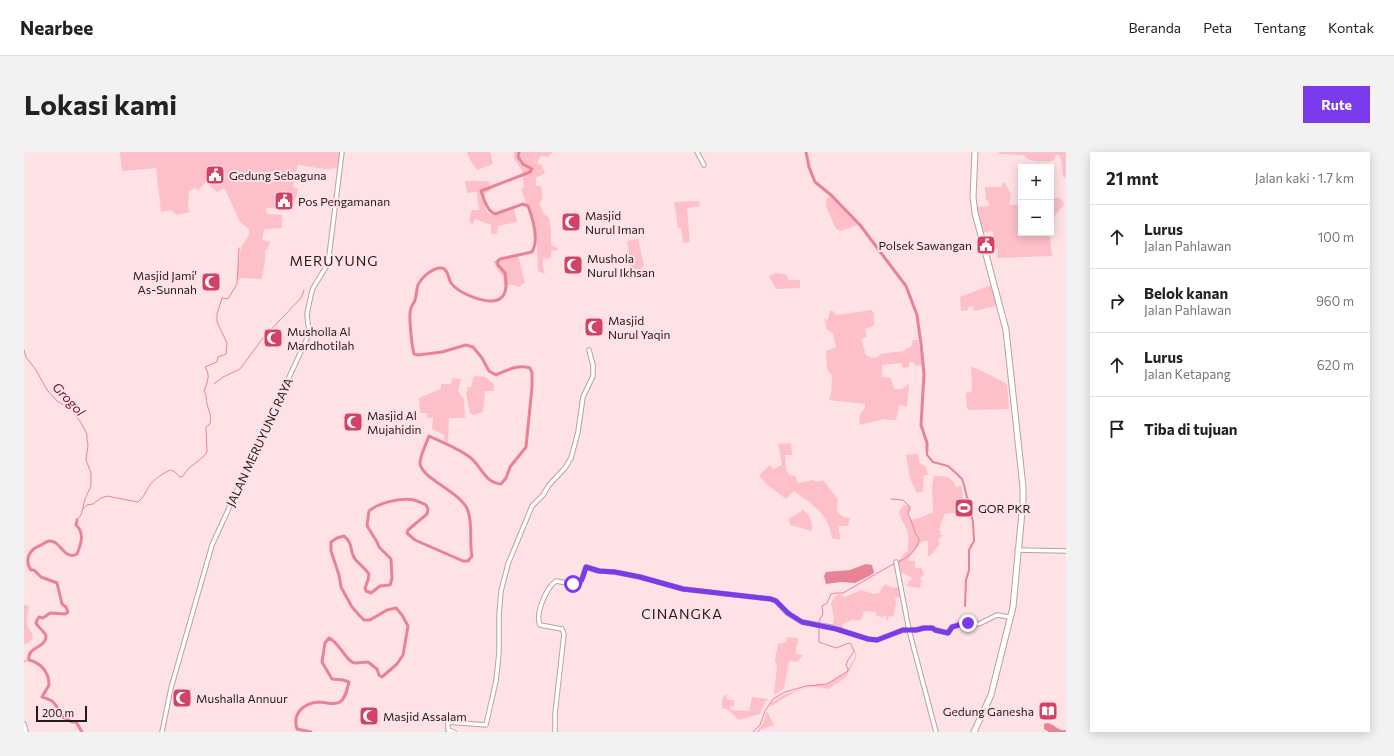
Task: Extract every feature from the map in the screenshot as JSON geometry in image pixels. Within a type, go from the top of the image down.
[{"type":"highway","points":[[973,732],[991,697],[1013,607],[1023,495],[1015,433],[1006,330],[984,253],[975,213],[973,194],[974,152]]},
{"type":"highway","points":[[973,732],[989,696],[1012,606],[1018,550]]},
{"type":"street","name":"JALAN MERUYUNG RAYA","points":[[162,732],[171,688],[212,545],[309,334],[307,314],[311,295],[313,288],[328,264],[342,152]]},
{"type":"street","points":[[697,152],[704,165]]},
{"type":"street","points":[[454,732],[448,730],[448,722],[486,725],[494,694],[499,656],[499,612],[503,581],[512,553],[532,506],[565,468],[571,458],[581,419],[583,397],[593,376],[593,365],[589,350]]},
{"type":"street","points":[[1018,550],[1066,551]]},
{"type":"street","points":[[896,563],[909,630],[936,732]]},
{"type":"street","points":[[555,732],[564,634],[563,630],[559,628],[540,625],[539,622],[542,603],[549,587],[556,581],[575,585],[580,583],[586,567],[599,571],[615,572],[640,577],[683,589],[771,599],[776,601],[781,608],[797,620],[836,629],[871,640],[885,638],[903,630],[924,628],[932,628],[948,633],[952,627],[962,623],[979,624],[997,615],[1009,617]]},
{"type":"street","points":[[24,724],[26,732]]},
{"type":"shaded area","points":[[120,152],[340,152],[338,167],[324,169],[298,165],[293,187],[298,188],[293,208],[266,208],[267,214],[282,215],[282,228],[264,229],[262,240],[270,242],[267,250],[265,250],[262,278],[242,278],[236,281],[241,247],[249,235],[249,229],[240,222],[225,189],[217,192],[206,182],[198,191],[196,188],[189,191],[188,207],[190,212],[177,215],[171,210],[161,212],[156,168],[122,171]]},
{"type":"shaded area","points":[[467,152],[490,152],[493,164],[477,170],[470,160]]},
{"type":"shaded area","points":[[514,152],[553,152],[548,157],[541,156],[538,161],[538,165],[541,164],[545,173],[536,178],[536,186],[541,186],[542,193],[542,199],[539,203],[544,214],[549,218],[551,245],[558,250],[551,251],[551,258],[543,259],[545,274],[538,271],[537,247],[532,218],[521,189],[524,187],[522,170],[514,159]]},
{"type":"shaded area","points":[[998,152],[1066,152],[1066,178],[1063,177],[1061,159],[1059,155],[1055,155],[1054,160],[1051,161],[1033,161],[1024,155],[1000,154]]},
{"type":"shaded area","points":[[465,181],[489,182],[491,190],[485,194],[484,197],[486,211],[495,216],[500,212],[514,208],[517,222],[498,226],[497,234],[491,234],[491,225],[475,219],[472,225],[469,219],[472,210],[479,210],[477,192],[467,193]]},
{"type":"shaded area","points":[[1003,183],[1005,183],[1011,194],[1009,205],[1018,205],[1018,236],[1051,236],[1052,256],[997,258],[998,248],[995,247],[993,231],[980,233],[977,207],[989,206],[988,200],[986,201],[985,187],[1001,187]]},
{"type":"shaded area","points":[[830,196],[858,225],[841,231],[836,229],[826,206],[826,200]]},
{"type":"shaded area","points":[[1054,198],[1062,199],[1064,205],[1055,215],[1054,220]]},
{"type":"shaded area","points":[[699,201],[700,206],[687,208],[690,242],[683,243],[681,228],[678,228],[674,202]]},
{"type":"shaded area","points":[[638,239],[644,265],[642,268],[635,270],[630,266],[627,241]]},
{"type":"shaded area","points":[[518,255],[525,283],[520,287],[504,285],[503,278],[493,262],[499,258]]},
{"type":"shaded area","points":[[776,273],[787,275],[788,280],[800,280],[800,288],[776,289],[769,276]]},
{"type":"shaded area","points":[[994,284],[1000,305],[974,311],[973,306],[968,307],[968,310],[961,311],[960,297]]},
{"type":"shaded area","points":[[872,310],[874,314],[874,325],[865,329],[867,337],[861,339],[866,355],[872,358],[878,357],[880,354],[904,351],[911,347],[913,340],[918,340],[922,365],[915,366],[913,362],[909,363],[909,367],[903,368],[901,363],[882,365],[882,377],[891,378],[894,389],[902,389],[909,384],[907,407],[899,405],[896,420],[884,419],[860,425],[859,418],[865,408],[865,404],[829,400],[831,394],[832,376],[827,369],[826,351],[836,347],[833,333],[827,330],[824,319],[828,320],[830,311],[833,311],[836,315]]},
{"type":"shaded area","points":[[971,366],[1007,384],[1009,409],[968,410],[966,393],[972,392]]},
{"type":"shaded area","points":[[474,376],[485,377],[494,384],[494,391],[485,391],[483,412],[474,415],[470,413],[466,394],[468,387],[471,387]]},
{"type":"shaded area","points":[[452,378],[461,379],[458,391],[464,399],[465,418],[449,418],[448,442],[444,440],[444,435],[432,429],[433,418],[427,418],[427,413],[420,413],[419,398],[441,389],[441,384],[451,384]]},
{"type":"shaded area","points":[[791,443],[792,455],[785,455],[786,468],[789,475],[795,476],[798,483],[813,480],[817,482],[823,480],[837,498],[837,509],[839,514],[843,517],[850,518],[848,526],[839,526],[839,533],[841,536],[839,540],[832,538],[827,522],[819,510],[813,505],[794,491],[786,499],[766,484],[759,475],[770,465],[773,469],[782,465],[778,444]]},
{"type":"shaded area","points":[[918,454],[919,462],[926,467],[928,475],[924,475],[923,491],[917,493],[910,479],[906,455]]},
{"type":"shaded area","points":[[934,476],[945,476],[952,480],[956,487],[961,486],[964,500],[960,501],[959,512],[945,514],[939,530],[941,531],[940,534],[944,536],[940,537],[938,540],[940,544],[930,556],[928,556],[928,541],[922,541],[908,561],[915,561],[915,568],[921,568],[924,573],[920,580],[922,580],[920,588],[906,586],[912,578],[903,573],[896,573],[893,565],[896,564],[896,562],[908,551],[908,532],[899,511],[904,505],[908,505],[911,508],[908,515],[911,520],[933,513],[932,487]]},
{"type":"shaded area","points":[[803,510],[808,514],[812,524],[812,531],[790,525],[789,519]]},
{"type":"shaded area","points":[[866,564],[872,565],[874,572],[873,574],[855,583],[841,582],[826,584],[824,576],[826,572],[850,570]]},
{"type":"shaded area","points":[[885,584],[893,588],[899,587],[901,597],[895,598],[896,603],[893,617],[889,616],[888,620],[884,615],[883,618],[876,615],[876,612],[864,611],[861,620],[855,621],[854,619],[843,624],[842,630],[832,627],[834,618],[831,604],[835,596],[840,594],[845,597],[861,590],[873,594],[879,593]]},
{"type":"shaded area","points":[[24,605],[29,606],[27,623],[33,638],[28,643],[24,644]]},
{"type":"shaded area","points":[[787,637],[797,638],[798,643],[796,654],[803,655],[797,662],[789,661],[784,688],[774,695],[777,666],[775,660],[778,644],[786,642]]},
{"type":"shaded area","points":[[854,649],[857,656],[845,678],[828,689],[815,687],[797,691],[770,707],[771,703],[785,694],[814,685],[827,685],[836,678],[845,674],[855,658]]},
{"type":"shaded area","points":[[725,695],[727,695],[727,700],[734,700],[734,706],[730,706],[730,710],[749,711],[752,697],[769,699],[765,702],[760,714],[739,720],[728,710],[722,708],[722,699]]},
{"type":"shaded area","points":[[767,711],[774,725],[760,730],[760,732],[756,732],[762,725]]},
{"type":"shaded area","points":[[1044,724],[1052,724],[1061,730],[1066,730],[1066,732],[1049,732],[1044,729]]},
{"type":"waterway","points":[[311,732],[297,729],[296,718],[300,710],[309,704],[319,702],[335,704],[340,702],[345,696],[349,682],[332,679],[322,662],[325,643],[329,638],[333,640],[349,660],[355,663],[368,662],[377,669],[379,675],[382,677],[397,664],[403,655],[408,626],[396,608],[387,610],[370,620],[364,620],[359,615],[352,607],[341,587],[339,575],[331,551],[331,542],[344,536],[347,539],[353,556],[369,574],[365,588],[366,591],[371,593],[380,586],[390,585],[392,578],[391,559],[379,547],[367,525],[369,511],[384,503],[409,499],[426,505],[428,509],[427,514],[408,530],[407,533],[415,540],[463,561],[468,561],[472,556],[468,511],[458,498],[426,474],[420,462],[422,452],[429,436],[452,446],[469,456],[491,481],[501,484],[506,478],[510,467],[526,447],[532,387],[532,373],[530,368],[517,367],[496,375],[489,371],[482,358],[473,347],[466,345],[442,352],[418,355],[414,354],[411,338],[410,317],[410,312],[416,298],[418,285],[425,276],[435,269],[444,269],[447,272],[451,283],[455,287],[474,298],[490,301],[501,298],[505,293],[505,273],[497,262],[500,259],[532,252],[535,242],[533,223],[528,206],[523,204],[495,214],[488,208],[481,191],[530,172],[532,169],[523,164],[518,157],[519,152]]},
{"type":"waterway","points":[[806,152],[809,167],[815,182],[831,195],[860,225],[906,286],[917,315],[921,344],[924,374],[921,425],[927,443],[927,451]]},
{"type":"waterway","name":"Grogol","points":[[83,509],[87,505],[93,504],[101,498],[107,496],[138,502],[152,483],[160,476],[171,470],[182,477],[189,468],[207,452],[206,427],[210,424],[211,419],[204,391],[208,376],[205,367],[217,362],[218,357],[226,354],[227,343],[217,322],[217,314],[222,298],[228,299],[237,284],[239,248]]},
{"type":"waterway","points":[[214,384],[223,377],[240,369],[263,338],[301,298],[304,290]]},
{"type":"waterway","name":"Grogol","points":[[24,350],[26,357],[36,370],[47,390],[57,401],[69,408],[80,421],[87,434],[88,445],[86,460],[91,473],[91,486],[85,499],[81,515],[77,520]]},
{"type":"waterway","points":[[927,452],[927,455],[933,462],[948,466],[957,474]]},
{"type":"waterway","points":[[958,475],[962,479],[964,485],[973,522],[974,541],[969,550],[969,570],[966,580],[965,606]]},
{"type":"waterway","points":[[891,499],[903,500],[910,507],[908,514],[915,533],[919,539],[917,546],[912,553],[905,559],[898,562]]},
{"type":"waterway","points":[[77,520],[76,525],[81,532],[80,546],[77,554],[69,555],[57,544],[49,541],[31,551],[29,555],[28,563],[31,570],[34,570],[41,577],[57,583],[62,604],[66,607],[68,612],[65,614],[50,613],[43,618],[39,617],[36,623],[46,636],[43,643],[31,652],[29,660],[41,666],[48,676],[49,685],[42,697],[53,702],[63,717],[72,722],[76,722],[82,732]]},
{"type":"waterway","points":[[753,732],[760,725],[765,711],[773,699],[785,692],[806,686],[827,684],[848,671],[846,665],[854,651],[851,644],[849,643],[836,648],[819,642],[819,621],[823,614],[822,606],[827,603],[831,594],[843,593],[895,563]]},
{"type":"waterway","points":[[24,662],[28,659]]},
{"type":"place","name":"Gedung Sebaguna","points":[[215,175]]},
{"type":"place","name":"Pos Pengamanan","points":[[284,201]]},
{"type":"place","name":"Masjid Nurul Iman","points":[[571,222]]},
{"type":"place","name":"Polsek Sawangan","points":[[986,245]]},
{"type":"place","name":"Mushola Nurul Ikhsan","points":[[573,265]]},
{"type":"place","name":"Masjid Jami' As-Sunnah","points":[[211,282]]},
{"type":"place","name":"Masjid Nurul Yaqin","points":[[594,327]]},
{"type":"place","name":"Musholla Al Mardhotilah","points":[[273,338]]},
{"type":"place","name":"Masjid Al Mujahidin","points":[[353,422]]},
{"type":"place","name":"GOR PKR","points":[[964,508]]},
{"type":"place","name":"Mushalla Annuur","points":[[182,698]]},
{"type":"place","name":"Gedung Ganesha","points":[[1048,711]]},
{"type":"place","name":"Masjid Assalam","points":[[369,716]]},
{"type":"district","name":"MERUYUNG","points":[[334,260]]},
{"type":"district","name":"CINANGKA","points":[[682,613]]},
{"type":"route","points":[[573,584],[580,583],[586,567],[599,571],[615,572],[640,577],[683,589],[771,599],[776,601],[781,608],[797,620],[812,625],[831,627],[871,640],[885,638],[903,630],[916,630],[924,628],[932,628],[948,633],[952,627],[962,623],[968,623]]}]
